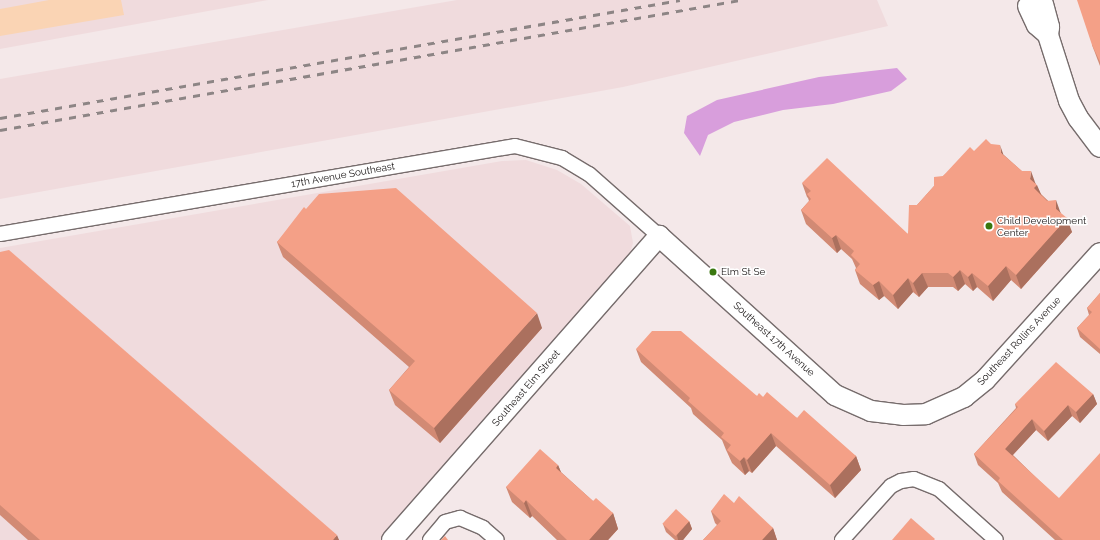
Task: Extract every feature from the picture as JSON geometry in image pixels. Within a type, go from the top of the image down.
[{"type":"street","points":[[1035,5],[1037,25],[1048,35],[1069,101],[1078,118],[1100,147]]},
{"type":"street","name":"17th Avenue Southeast","points":[[0,234],[515,146],[562,158],[589,174],[659,236]]},
{"type":"street","name":"Southeast 17th Avenue","points":[[659,236],[836,395],[871,411],[902,415]]},
{"type":"street","name":"Southeast Elm Street","points":[[392,540],[659,236]]},
{"type":"street","name":"Southeast Rollins Avenue","points":[[902,415],[933,411],[964,397],[985,380],[1100,253]]},
{"type":"street","points":[[842,540],[891,486],[901,481],[914,479],[939,489],[996,540]]},
{"type":"street","points":[[430,540],[445,522],[460,518],[483,528],[497,540]]},
{"type":"shaded area","points":[[0,0],[268,0],[0,49]]},
{"type":"shaded area","points":[[49,0],[121,0],[124,15],[0,36],[0,9]]},
{"type":"shaded area","points":[[457,0],[877,0],[888,26],[623,87],[0,199],[0,79]]},
{"type":"shaded area","points":[[897,68],[907,79],[891,91],[833,104],[783,110],[734,122],[708,135],[700,156],[684,133],[687,116],[717,100],[819,77]]},
{"type":"shaded area","points":[[526,160],[557,170],[581,184],[630,226],[633,243],[628,260],[383,540],[0,540],[0,248],[502,161]]},
{"type":"building","points":[[1077,0],[1100,0],[1100,62],[1092,45]]},
{"type":"building","points":[[986,139],[991,144],[1000,145],[1001,153],[1022,171],[1031,171],[1030,179],[1037,185],[1034,188],[1047,201],[1056,200],[1056,209],[1067,218],[1016,275],[1006,266],[988,286],[972,273],[968,277],[960,270],[953,277],[948,273],[922,273],[913,283],[908,278],[893,295],[879,281],[873,285],[855,270],[860,264],[851,255],[854,251],[836,235],[832,238],[801,210],[811,199],[807,194],[811,191],[802,183],[827,158],[908,234],[909,205],[917,205],[934,186],[934,177],[943,176],[970,147],[974,151]]},
{"type":"building","points":[[396,188],[537,313],[434,428],[389,390],[415,361],[277,242],[304,207],[306,209],[319,194]]},
{"type":"building","points":[[9,250],[337,535],[333,540],[40,540],[0,505],[0,252]]},
{"type":"building","points":[[1100,293],[1100,349],[1077,328],[1092,312],[1087,308]]},
{"type":"building","points":[[652,331],[681,331],[757,396],[759,393],[763,397],[767,392],[797,418],[804,410],[856,456],[830,485],[771,433],[747,460],[744,457],[740,461],[727,450],[731,445],[721,437],[724,433],[688,401],[690,398],[636,349]]},
{"type":"building","points":[[1056,362],[1093,394],[1076,412],[1068,405],[1044,431],[1032,419],[1005,449],[1059,498],[1100,453],[1100,540],[1063,540],[998,481],[1000,478],[974,454],[1018,407],[1015,404]]},
{"type":"building","points":[[540,449],[558,465],[556,468],[593,501],[596,498],[613,513],[589,540],[567,540],[526,500],[524,503],[506,487]]},
{"type":"building","points":[[724,494],[734,503],[739,496],[773,528],[762,540],[703,540],[721,521],[711,511]]},
{"type":"building","points":[[676,509],[689,521],[676,536],[662,524]]},
{"type":"building","points":[[911,518],[935,539],[892,540]]},
{"type":"building","points":[[445,536],[448,540],[441,540]]},
{"type":"railway","points":[[0,118],[680,0]]},
{"type":"railway","points":[[0,130],[740,0]]},
{"type":"place","name":"Child Development Center","points":[[989,226]]},
{"type":"place","name":"Elm St Se","points":[[713,272]]}]
